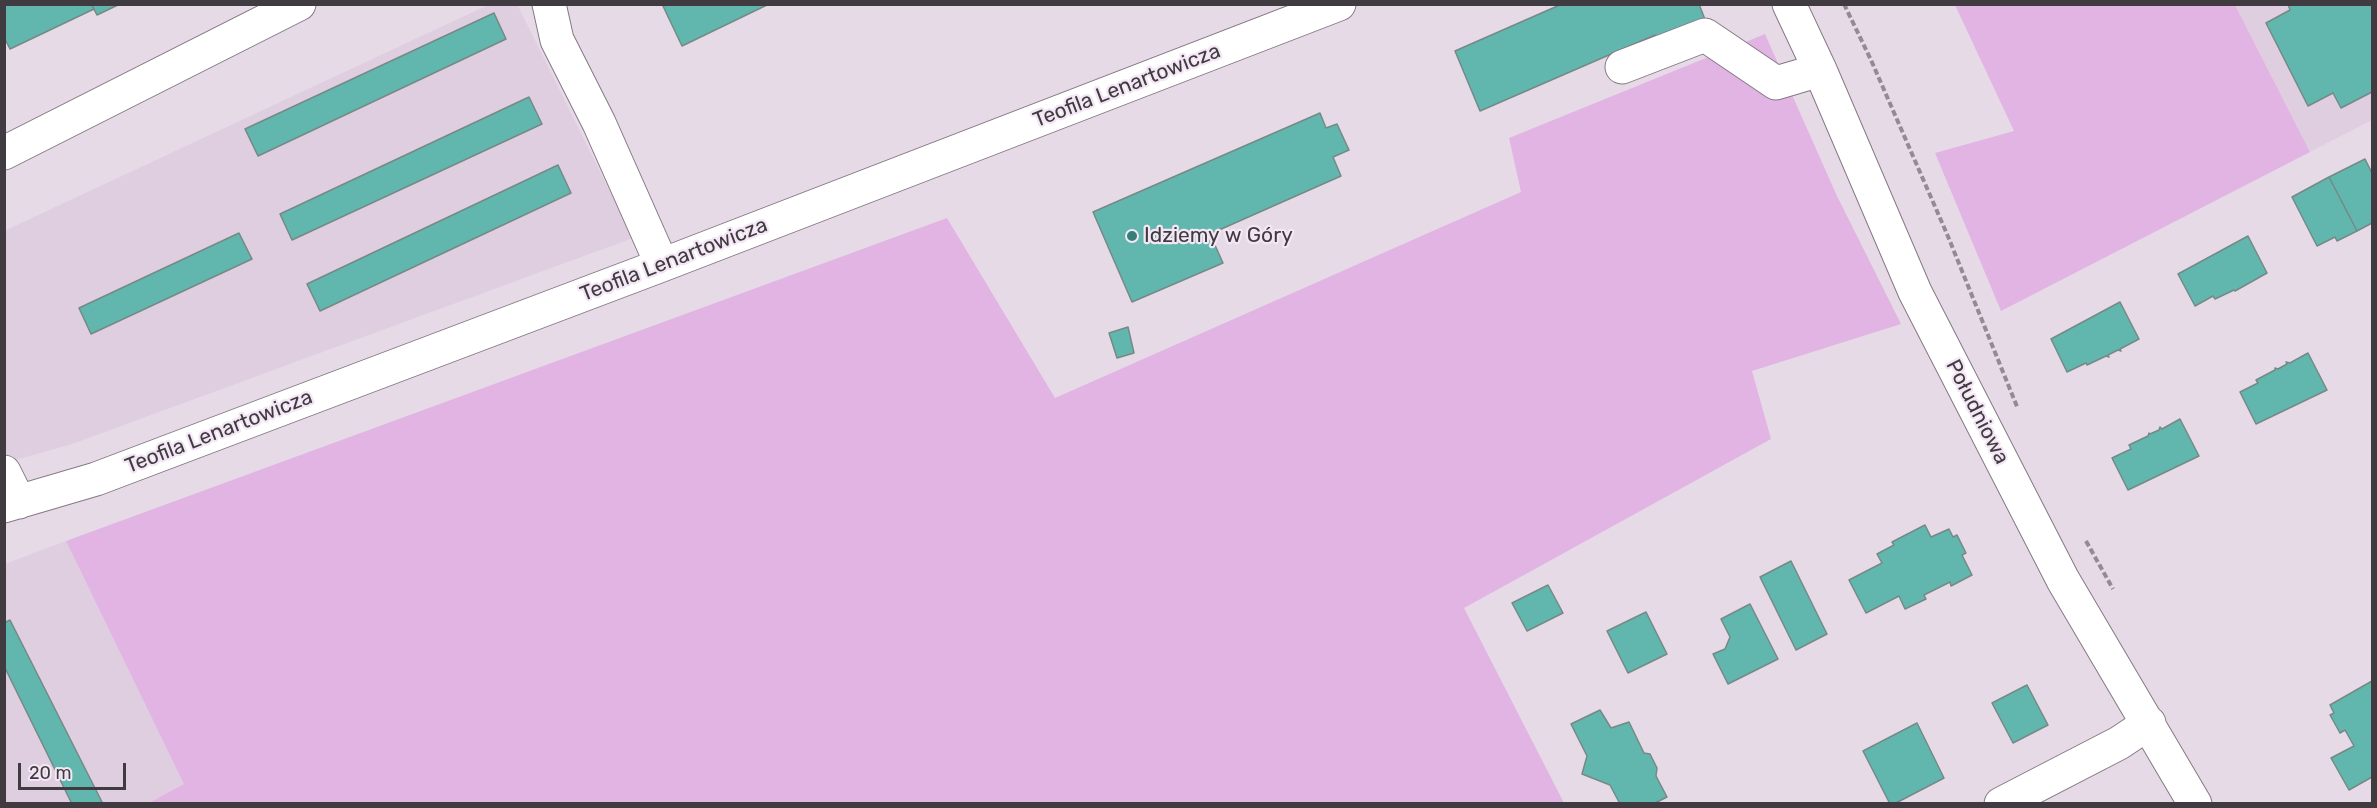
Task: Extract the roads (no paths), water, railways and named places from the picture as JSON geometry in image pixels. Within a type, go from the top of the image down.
[{"type":"street","points":[[4,153],[299,4]]},
{"type":"street","points":[[549,4],[557,40],[599,123],[662,265]]},
{"type":"street","name":"Południowa","points":[[1789,4],[1820,70],[1915,292],[2063,580],[2195,804]]},
{"type":"street","name":"Teofila Lenartowicza","points":[[12,504],[96,479],[662,265],[1319,8]]},
{"type":"street","points":[[1622,67],[1705,35],[1776,82],[1820,70]]},
{"type":"street","points":[[4,472],[12,504]]},
{"type":"street","points":[[2001,804],[2119,743],[2149,723]]},
{"type":"place","name":"Idziemy w Góry","points":[[1132,236]]}]
